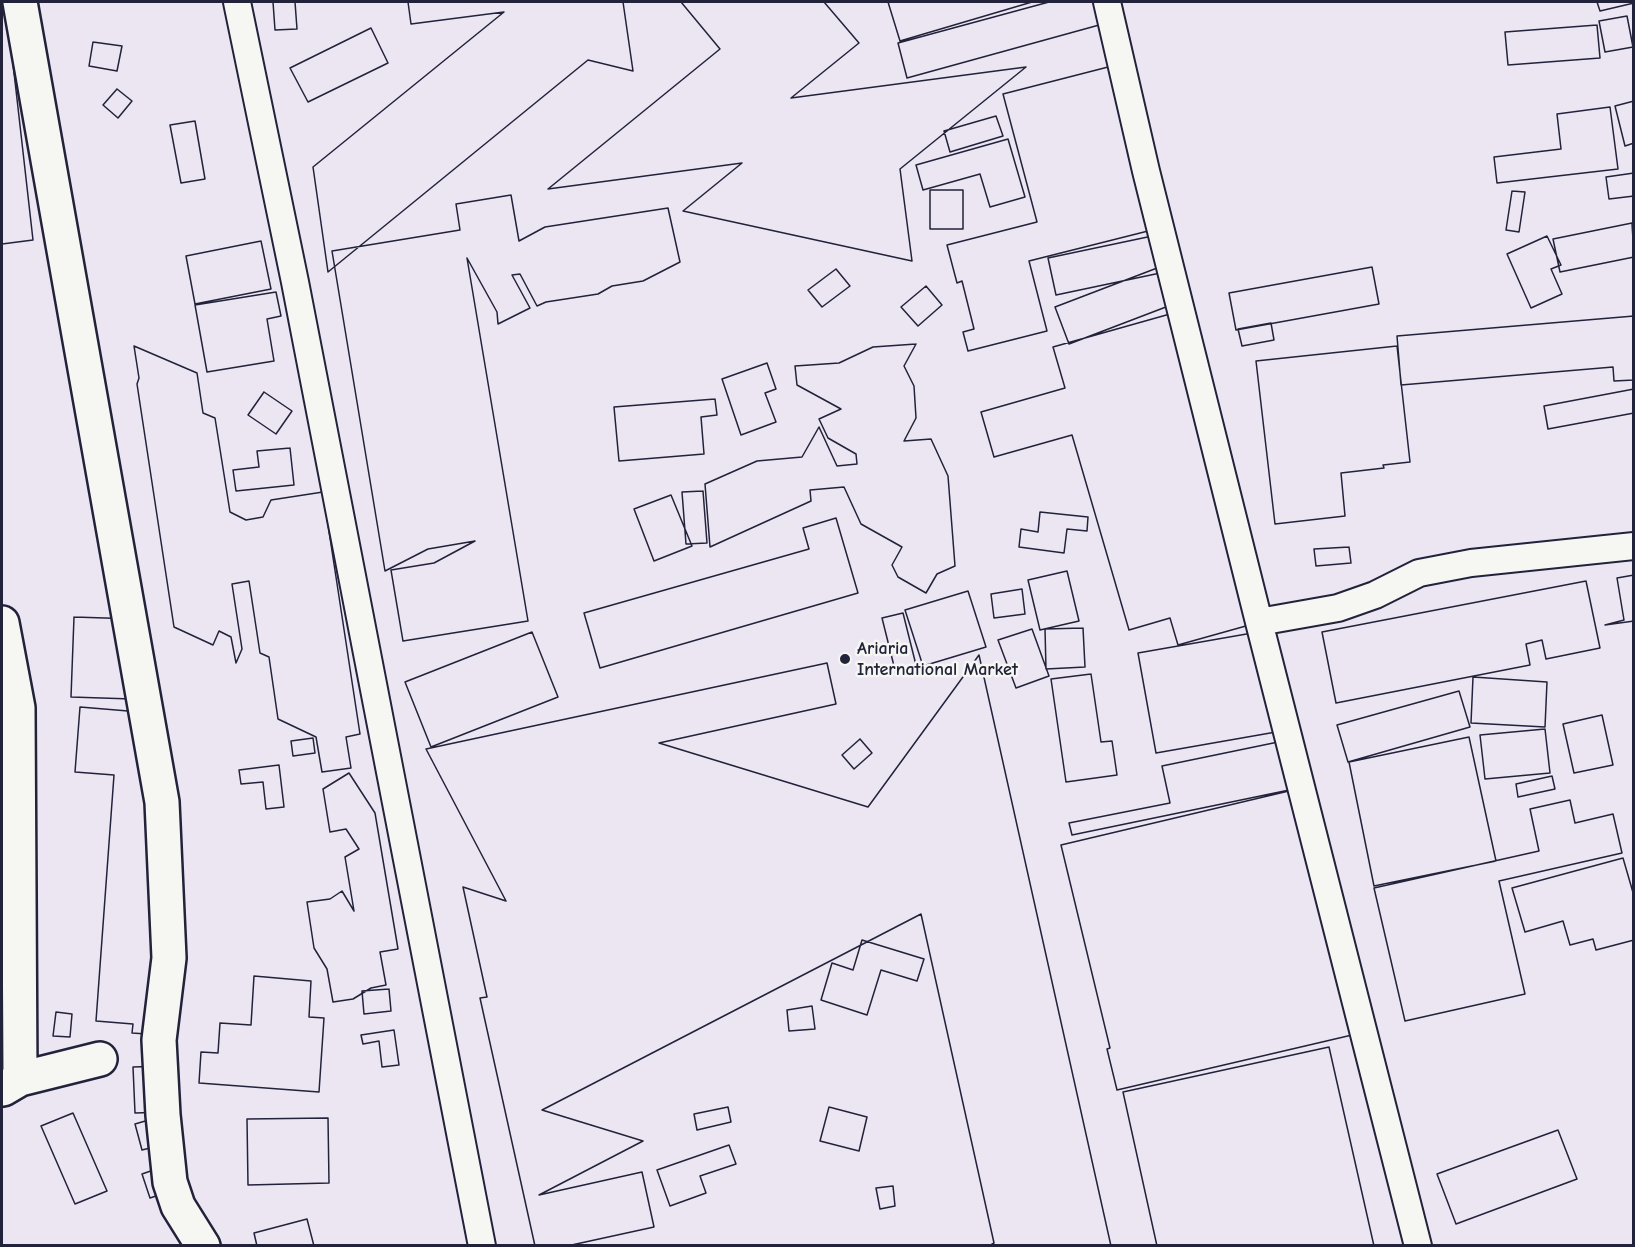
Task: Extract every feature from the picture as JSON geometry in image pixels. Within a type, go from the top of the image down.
[{"type":"street","points":[[20,2],[162,802],[169,958],[159,1040],[163,1114],[170,1182],[178,1206],[203,1245]]},
{"type":"street","points":[[237,2],[295,282],[482,1245]]},
{"type":"street","points":[[1107,2],[1259,621],[1418,1245]]},
{"type":"street","points":[[1259,621],[1338,608],[1375,595],[1419,573],[1471,564],[1634,546]]},
{"type":"street","points":[[2,623],[18,708],[11,1084],[100,1059]]},
{"type":"building","points":[[2,2],[6,2],[33,240],[2,244]]},
{"type":"building","points":[[2,2],[6,2],[33,240],[2,244]]},
{"type":"building","points":[[273,2],[295,2],[297,29],[275,30]]},
{"type":"building","points":[[273,2],[295,2],[297,29],[275,30]]},
{"type":"building","points":[[408,2],[623,2],[633,71],[588,60],[328,272],[313,167],[504,12],[411,24]]},
{"type":"building","points":[[408,2],[623,2],[633,71],[588,60],[328,272],[313,167],[504,12],[411,24]]},
{"type":"building","points":[[681,2],[824,2],[859,43],[791,98],[1026,67],[900,169],[912,261],[683,211],[742,163],[548,189],[720,49]]},
{"type":"building","points":[[681,2],[824,2],[859,43],[791,98],[1026,67],[900,169],[912,261],[683,211],[742,163],[548,189],[720,49]]},
{"type":"building","points":[[888,2],[1032,2],[900,41]]},
{"type":"building","points":[[888,2],[1032,2],[900,41]]},
{"type":"building","points":[[1049,2],[1104,2],[1110,22],[907,78],[898,43]]},
{"type":"building","points":[[1049,2],[1104,2],[1110,22],[907,78],[898,43]]},
{"type":"building","points":[[1597,2],[1634,2],[1634,3],[1600,11]]},
{"type":"building","points":[[1597,2],[1634,2],[1634,3],[1600,11]]},
{"type":"building","points":[[1627,16],[1633,47],[1605,52],[1599,21]]},
{"type":"building","points":[[1627,16],[1633,47],[1605,52],[1599,21]]},
{"type":"building","points":[[1597,25],[1600,58],[1508,65],[1505,32]]},
{"type":"building","points":[[1597,25],[1600,58],[1508,65],[1505,32]]},
{"type":"building","points":[[371,28],[388,63],[308,102],[290,68]]},
{"type":"building","points":[[371,28],[388,63],[308,102],[290,68]]},
{"type":"building","points":[[93,42],[122,46],[117,71],[89,66]]},
{"type":"building","points":[[93,42],[122,46],[117,71],[89,66]]},
{"type":"building","points":[[1112,66],[1156,229],[1029,261],[1047,331],[968,351],[963,332],[974,329],[962,281],[957,283],[947,245],[1037,222],[1003,94]]},
{"type":"building","points":[[1112,66],[1156,229],[1029,261],[1047,331],[968,351],[963,332],[974,329],[962,281],[957,283],[947,245],[1037,222],[1003,94]]},
{"type":"building","points":[[117,89],[132,101],[118,118],[103,105]]},
{"type":"building","points":[[117,89],[132,101],[118,118],[103,105]]},
{"type":"building","points":[[1634,101],[1634,143],[1625,146],[1615,106]]},
{"type":"building","points":[[1634,101],[1634,143],[1625,146],[1615,106]]},
{"type":"building","points":[[1610,107],[1618,169],[1497,183],[1494,157],[1561,149],[1557,114]]},
{"type":"building","points":[[1610,107],[1618,169],[1497,183],[1494,157],[1561,149],[1557,114]]},
{"type":"building","points":[[996,116],[1003,136],[950,152],[944,131]]},
{"type":"building","points":[[996,116],[1003,136],[950,152],[944,131]]},
{"type":"building","points":[[195,121],[205,179],[181,183],[170,125]]},
{"type":"building","points":[[195,121],[205,179],[181,183],[170,125]]},
{"type":"building","points":[[1008,139],[1025,197],[990,207],[980,174],[923,190],[916,165]]},
{"type":"building","points":[[1008,139],[1025,197],[990,207],[980,174],[923,190],[916,165]]},
{"type":"building","points":[[1634,173],[1634,196],[1609,199],[1606,177]]},
{"type":"building","points":[[1634,173],[1634,196],[1609,199],[1606,177]]},
{"type":"building","points":[[930,190],[963,190],[963,229],[930,229]]},
{"type":"building","points":[[930,190],[963,190],[963,229],[930,229]]},
{"type":"building","points":[[1512,191],[1525,192],[1519,232],[1506,230]]},
{"type":"building","points":[[1512,191],[1525,192],[1519,232],[1506,230]]},
{"type":"building","points":[[511,195],[519,241],[545,227],[668,208],[680,262],[643,281],[612,286],[598,294],[546,302],[537,306],[520,274],[512,275],[530,308],[498,324],[497,312],[467,258],[528,621],[403,641],[391,570],[434,563],[475,541],[428,549],[385,571],[332,251],[460,230],[456,204]]},
{"type":"building","points":[[511,195],[519,241],[545,227],[668,208],[680,262],[643,281],[612,286],[598,294],[546,302],[537,306],[520,274],[512,275],[530,308],[498,324],[497,312],[467,258],[528,621],[403,641],[391,570],[434,563],[475,541],[428,549],[385,571],[332,251],[460,230],[456,204]]},
{"type":"building","points":[[1632,223],[1634,257],[1560,272],[1553,239]]},
{"type":"building","points":[[1632,223],[1634,257],[1560,272],[1553,239]]},
{"type":"building","points":[[1157,235],[1165,272],[1056,295],[1048,258]]},
{"type":"building","points":[[1157,235],[1165,272],[1056,295],[1048,258]]},
{"type":"building","points":[[1547,236],[1561,265],[1551,269],[1562,294],[1531,308],[1507,254]]},
{"type":"building","points":[[1547,236],[1561,265],[1551,269],[1562,294],[1531,308],[1507,254]]},
{"type":"building","points":[[261,241],[271,289],[195,304],[186,256]]},
{"type":"building","points":[[261,241],[271,289],[195,304],[186,256]]},
{"type":"building","points":[[1165,265],[1179,302],[1069,344],[1055,307]]},
{"type":"building","points":[[1165,265],[1179,302],[1069,344],[1055,307]]},
{"type":"building","points":[[1372,267],[1379,304],[1236,330],[1229,293]]},
{"type":"building","points":[[1372,267],[1379,304],[1236,330],[1229,293]]},
{"type":"building","points":[[836,269],[850,286],[822,307],[808,290]]},
{"type":"building","points":[[836,269],[850,286],[822,307],[808,290]]},
{"type":"building","points":[[926,286],[942,305],[918,326],[901,307]]},
{"type":"building","points":[[926,286],[942,305],[918,326],[901,307]]},
{"type":"building","points":[[276,292],[281,316],[267,319],[274,361],[207,372],[195,305]]},
{"type":"building","points":[[276,292],[281,316],[267,319],[274,361],[207,372],[195,305]]},
{"type":"building","points":[[1177,312],[1253,624],[1178,645],[1170,618],[1129,630],[1072,435],[994,457],[981,412],[1065,388],[1053,347]]},
{"type":"building","points":[[1177,312],[1253,624],[1178,645],[1170,618],[1129,630],[1072,435],[994,457],[981,412],[1065,388],[1053,347]]},
{"type":"building","points":[[1634,316],[1634,380],[1614,381],[1613,367],[1401,385],[1397,336]]},
{"type":"building","points":[[1634,316],[1634,380],[1614,381],[1613,367],[1401,385],[1397,336]]},
{"type":"building","points":[[1271,323],[1274,340],[1242,346],[1238,329]]},
{"type":"building","points":[[1271,323],[1274,340],[1242,346],[1238,329]]},
{"type":"building","points":[[916,344],[904,366],[914,386],[916,418],[904,441],[931,439],[948,476],[955,566],[937,574],[926,593],[898,577],[892,565],[902,547],[861,524],[844,487],[810,490],[811,501],[710,547],[705,484],[757,461],[802,457],[819,427],[837,466],[857,464],[856,454],[828,438],[819,419],[841,409],[797,385],[795,366],[839,363],[873,347]]},
{"type":"building","points":[[916,344],[904,366],[914,386],[916,418],[904,441],[931,439],[948,476],[955,566],[937,574],[926,593],[898,577],[892,565],[902,547],[861,524],[844,487],[810,490],[811,501],[710,547],[705,484],[757,461],[802,457],[819,427],[837,466],[857,464],[856,454],[828,438],[819,419],[841,409],[797,385],[795,366],[839,363],[873,347]]},
{"type":"building","points":[[134,346],[197,373],[203,413],[215,418],[230,512],[246,520],[263,517],[271,500],[323,492],[360,734],[346,737],[351,768],[322,772],[316,737],[278,719],[269,657],[260,653],[249,581],[232,584],[242,649],[236,663],[231,637],[219,631],[213,645],[174,627],[137,384],[139,378]]},
{"type":"building","points":[[134,346],[197,373],[203,413],[215,418],[230,512],[246,520],[263,517],[271,500],[323,492],[360,734],[346,737],[351,768],[322,772],[316,737],[278,719],[269,657],[260,653],[249,581],[232,584],[242,649],[236,663],[231,637],[219,631],[213,645],[174,627],[137,384],[139,378]]},
{"type":"building","points":[[1397,346],[1410,462],[1383,465],[1384,468],[1341,473],[1345,516],[1275,524],[1256,361]]},
{"type":"building","points":[[1397,346],[1410,462],[1383,465],[1384,468],[1341,473],[1345,516],[1275,524],[1256,361]]},
{"type":"building","points":[[767,363],[776,389],[765,393],[776,422],[741,435],[722,379]]},
{"type":"building","points":[[767,363],[776,389],[765,393],[776,422],[741,435],[722,379]]},
{"type":"building","points":[[1634,389],[1634,413],[1548,429],[1544,406]]},
{"type":"building","points":[[1634,389],[1634,413],[1548,429],[1544,406]]},
{"type":"building","points":[[264,392],[292,411],[276,434],[248,415]]},
{"type":"building","points":[[264,392],[292,411],[276,434],[248,415]]},
{"type":"building","points":[[715,399],[717,415],[701,417],[704,454],[619,461],[614,407]]},
{"type":"building","points":[[715,399],[717,415],[701,417],[704,454],[619,461],[614,407]]},
{"type":"building","points":[[290,448],[294,485],[236,491],[233,470],[259,467],[257,451]]},
{"type":"building","points":[[290,448],[294,485],[236,491],[233,470],[259,467],[257,451]]},
{"type":"building","points":[[703,491],[707,543],[686,544],[682,492]]},
{"type":"building","points":[[703,491],[707,543],[686,544],[682,492]]},
{"type":"building","points":[[671,495],[692,546],[654,561],[634,509]]},
{"type":"building","points":[[671,495],[692,546],[654,561],[634,509]]},
{"type":"building","points":[[1040,512],[1088,517],[1087,531],[1067,529],[1064,553],[1019,547],[1021,529],[1038,532]]},
{"type":"building","points":[[1040,512],[1088,517],[1087,531],[1067,529],[1064,553],[1019,547],[1021,529],[1038,532]]},
{"type":"building","points":[[836,518],[858,593],[600,668],[584,613],[809,549],[803,528]]},
{"type":"building","points":[[836,518],[858,593],[600,668],[584,613],[809,549],[803,528]]},
{"type":"building","points":[[1349,547],[1351,563],[1316,566],[1314,549]]},
{"type":"building","points":[[1349,547],[1351,563],[1316,566],[1314,549]]},
{"type":"building","points":[[1067,571],[1079,621],[1040,630],[1028,580]]},
{"type":"building","points":[[1067,571],[1079,621],[1040,630],[1028,580]]},
{"type":"building","points":[[1634,575],[1634,621],[1605,625],[1624,620],[1617,578]]},
{"type":"building","points":[[1634,575],[1634,621],[1605,625],[1624,620],[1617,578]]},
{"type":"building","points":[[1586,581],[1600,648],[1546,659],[1542,640],[1526,644],[1530,665],[1336,703],[1322,632]]},
{"type":"building","points":[[1586,581],[1600,648],[1546,659],[1542,640],[1526,644],[1530,665],[1336,703],[1322,632]]},
{"type":"building","points":[[1022,589],[1025,614],[994,618],[991,594]]},
{"type":"building","points":[[1022,589],[1025,614],[994,618],[991,594]]},
{"type":"building","points":[[968,591],[986,647],[923,666],[905,610]]},
{"type":"building","points":[[968,591],[986,647],[923,666],[905,610]]},
{"type":"building","points":[[903,613],[917,669],[896,674],[882,618]]},
{"type":"building","points":[[903,613],[917,669],[896,674],[882,618]]},
{"type":"building","points":[[74,617],[136,619],[132,699],[71,697]]},
{"type":"building","points":[[74,617],[136,619],[132,699],[71,697]]},
{"type":"building","points":[[1083,628],[1085,667],[1046,669],[1045,629]]},
{"type":"building","points":[[1083,628],[1085,667],[1046,669],[1045,629]]},
{"type":"building","points":[[1032,629],[1049,676],[1016,688],[998,640]]},
{"type":"building","points":[[1032,629],[1049,676],[1016,688],[998,640]]},
{"type":"building","points":[[532,632],[558,697],[431,747],[405,682]]},
{"type":"building","points":[[532,632],[558,697],[431,747],[405,682]]},
{"type":"building","points":[[1258,632],[1276,732],[1156,753],[1138,653]]},
{"type":"building","points":[[1258,632],[1276,732],[1156,753],[1138,653]]},
{"type":"building","points":[[979,655],[1111,1246],[989,1246],[994,1243],[921,914],[542,1110],[643,1141],[539,1195],[642,1172],[654,1227],[567,1246],[535,1246],[480,998],[487,997],[463,887],[506,901],[426,749],[827,663],[836,704],[659,743],[868,807]]},
{"type":"building","points":[[979,655],[1111,1246],[989,1246],[994,1243],[921,914],[542,1110],[643,1141],[539,1195],[642,1172],[654,1227],[567,1246],[535,1246],[480,998],[487,997],[463,887],[506,901],[426,749],[827,663],[836,704],[659,743],[868,807]]},
{"type":"building","points":[[1091,674],[1101,742],[1112,741],[1117,775],[1066,782],[1051,679]]},
{"type":"building","points":[[1091,674],[1101,742],[1112,741],[1117,775],[1066,782],[1051,679]]},
{"type":"building","points":[[1473,677],[1547,682],[1545,727],[1471,723]]},
{"type":"building","points":[[1473,677],[1547,682],[1545,727],[1471,723]]},
{"type":"building","points":[[1459,691],[1470,727],[1348,762],[1337,725]]},
{"type":"building","points":[[1459,691],[1470,727],[1348,762],[1337,725]]},
{"type":"building","points":[[80,707],[164,714],[151,890],[161,1035],[132,1033],[133,1024],[96,1021],[114,775],[75,772]]},
{"type":"building","points":[[80,707],[164,714],[151,890],[161,1035],[132,1033],[133,1024],[96,1021],[114,775],[75,772]]},
{"type":"building","points":[[1602,715],[1613,765],[1574,773],[1563,724]]},
{"type":"building","points":[[1602,715],[1613,765],[1574,773],[1563,724]]},
{"type":"building","points":[[1545,729],[1550,773],[1485,779],[1480,735]]},
{"type":"building","points":[[1545,729],[1550,773],[1485,779],[1480,735]]},
{"type":"building","points":[[1469,737],[1496,861],[1374,886],[1349,762]]},
{"type":"building","points":[[1469,737],[1496,861],[1374,886],[1349,762]]},
{"type":"building","points":[[313,738],[315,753],[293,756],[291,741]]},
{"type":"building","points":[[313,738],[315,753],[293,756],[291,741]]},
{"type":"building","points":[[860,739],[872,753],[854,769],[842,755]]},
{"type":"building","points":[[860,739],[872,753],[854,769],[842,755]]},
{"type":"building","points":[[1283,741],[1294,789],[1072,835],[1069,823],[1170,803],[1162,766]]},
{"type":"building","points":[[1283,741],[1294,789],[1072,835],[1069,823],[1170,803],[1162,766]]},
{"type":"building","points":[[279,765],[284,807],[266,809],[263,782],[241,784],[239,770]]},
{"type":"building","points":[[279,765],[284,807],[266,809],[263,782],[241,784],[239,770]]},
{"type":"building","points":[[349,773],[375,813],[398,949],[380,952],[386,985],[371,988],[353,999],[333,1002],[327,969],[314,948],[307,902],[330,899],[342,891],[354,911],[345,857],[359,849],[346,829],[330,832],[323,789]]},
{"type":"building","points":[[349,773],[375,813],[398,949],[380,952],[386,985],[371,988],[353,999],[333,1002],[327,969],[314,948],[307,902],[330,899],[342,891],[354,911],[345,857],[359,849],[346,829],[330,832],[323,789]]},
{"type":"building","points":[[1552,776],[1555,789],[1518,797],[1516,784]]},
{"type":"building","points":[[1552,776],[1555,789],[1518,797],[1516,784]]},
{"type":"building","points":[[1293,790],[1352,1035],[1117,1090],[1107,1049],[1110,1048],[1061,845]]},
{"type":"building","points":[[1293,790],[1352,1035],[1117,1090],[1107,1049],[1110,1048],[1061,845]]},
{"type":"building","points":[[1570,800],[1575,823],[1613,814],[1622,853],[1499,881],[1525,994],[1405,1021],[1374,888],[1539,851],[1530,809]]},
{"type":"building","points":[[1570,800],[1575,823],[1613,814],[1622,853],[1499,881],[1525,994],[1405,1021],[1374,888],[1539,851],[1530,809]]},
{"type":"building","points":[[1623,858],[1634,896],[1634,940],[1596,950],[1593,939],[1570,945],[1563,921],[1525,932],[1512,888]]},
{"type":"building","points":[[1623,858],[1634,896],[1634,940],[1596,950],[1593,939],[1570,945],[1563,921],[1525,932],[1512,888]]},
{"type":"building","points":[[862,940],[924,959],[917,981],[881,970],[867,1015],[821,1000],[832,963],[853,970]]},
{"type":"building","points":[[862,940],[924,959],[917,981],[881,970],[867,1015],[821,1000],[832,963],[853,970]]},
{"type":"building","points":[[254,976],[311,981],[309,1017],[324,1018],[319,1092],[199,1083],[201,1052],[218,1053],[220,1023],[251,1025]]},
{"type":"building","points":[[254,976],[311,981],[309,1017],[324,1018],[319,1092],[199,1083],[201,1052],[218,1053],[220,1023],[251,1025]]},
{"type":"building","points":[[389,989],[391,1011],[364,1014],[362,991]]},
{"type":"building","points":[[389,989],[391,1011],[364,1014],[362,991]]},
{"type":"building","points":[[812,1006],[815,1029],[789,1031],[787,1010]]},
{"type":"building","points":[[812,1006],[815,1029],[789,1031],[787,1010]]},
{"type":"building","points":[[56,1012],[72,1014],[70,1037],[53,1036]]},
{"type":"building","points":[[56,1012],[72,1014],[70,1037],[53,1036]]},
{"type":"building","points":[[394,1030],[399,1065],[382,1067],[379,1041],[363,1044],[361,1035]]},
{"type":"building","points":[[394,1030],[399,1065],[382,1067],[379,1041],[363,1044],[361,1035]]},
{"type":"building","points":[[1329,1047],[1374,1246],[1157,1246],[1123,1092]]},
{"type":"building","points":[[1329,1047],[1374,1246],[1157,1246],[1123,1092]]},
{"type":"building","points":[[163,1066],[165,1112],[135,1113],[133,1067]]},
{"type":"building","points":[[163,1066],[165,1112],[135,1113],[133,1067]]},
{"type":"building","points":[[728,1107],[731,1122],[697,1130],[694,1114]]},
{"type":"building","points":[[728,1107],[731,1122],[697,1130],[694,1114]]},
{"type":"building","points":[[829,1107],[867,1117],[859,1151],[820,1141]]},
{"type":"building","points":[[829,1107],[867,1117],[859,1151],[820,1141]]},
{"type":"building","points":[[73,1113],[107,1191],[75,1204],[41,1126]]},
{"type":"building","points":[[73,1113],[107,1191],[75,1204],[41,1126]]},
{"type":"building","points":[[159,1117],[166,1144],[142,1150],[135,1124]]},
{"type":"building","points":[[159,1117],[166,1144],[142,1150],[135,1124]]},
{"type":"building","points":[[328,1118],[329,1183],[248,1185],[247,1119]]},
{"type":"building","points":[[328,1118],[329,1183],[248,1185],[247,1119]]},
{"type":"building","points":[[1558,1130],[1577,1179],[1456,1224],[1437,1174]]},
{"type":"building","points":[[1558,1130],[1577,1179],[1456,1224],[1437,1174]]},
{"type":"building","points":[[729,1145],[736,1164],[700,1176],[706,1193],[670,1206],[657,1170]]},
{"type":"building","points":[[729,1145],[736,1164],[700,1176],[706,1193],[670,1206],[657,1170]]},
{"type":"building","points":[[168,1165],[177,1189],[150,1198],[142,1174]]},
{"type":"building","points":[[168,1165],[177,1189],[150,1198],[142,1174]]},
{"type":"building","points":[[893,1186],[895,1206],[880,1209],[876,1188]]},
{"type":"building","points":[[893,1186],[895,1206],[880,1209],[876,1188]]},
{"type":"building","points":[[307,1219],[314,1246],[257,1246],[254,1233]]},
{"type":"building","points":[[307,1219],[314,1246],[257,1246],[254,1233]]},
{"type":"place","name":"Ariaria International Market","points":[[845,659]]}]
